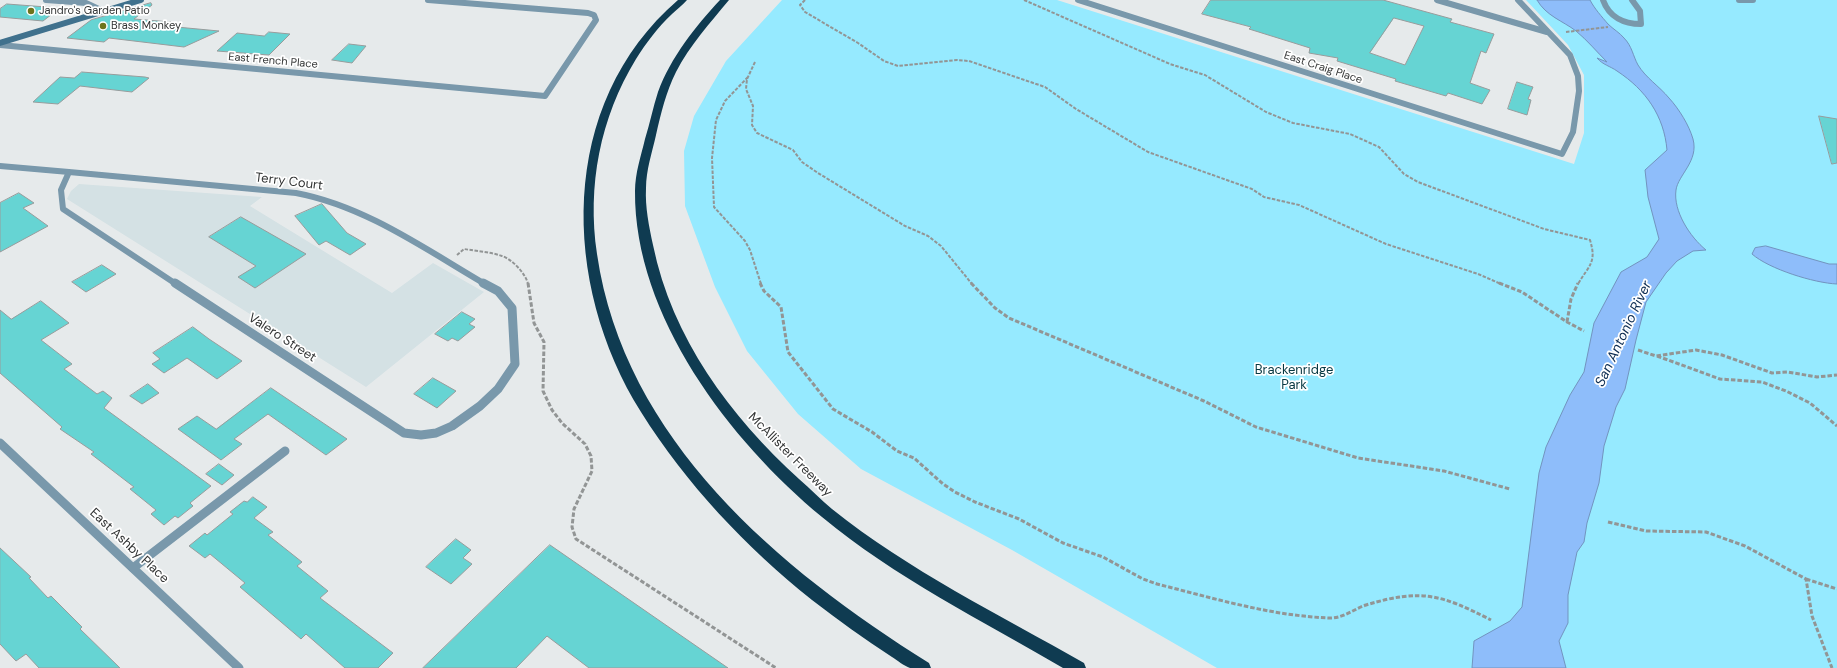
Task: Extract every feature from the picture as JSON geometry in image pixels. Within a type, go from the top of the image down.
[{"type":"highway","name":"McAllister Freeway","points":[[725,0],[709,17],[684,51],[669,79],[657,107],[641,181],[642,211],[653,274],[666,306],[705,382],[736,423],[767,457],[832,517],[905,568],[1078,668]]},
{"type":"highway","points":[[709,17],[734,0]]},
{"type":"highway","points":[[680,2],[646,39],[620,76],[604,117],[594,149],[590,173],[588,235],[598,292],[624,367],[644,407],[673,450],[710,493],[759,544],[807,586],[851,620],[923,668]]},
{"type":"main road","points":[[0,44],[141,0]]},
{"type":"street","points":[[46,0],[86,3],[103,11]]},
{"type":"street","name":"East French Place","points":[[0,44],[545,96],[596,20],[594,15],[588,13],[428,0]]},
{"type":"street","name":"East Craig Place","points":[[1078,0],[1562,154],[1573,132],[1580,90],[1578,76],[1570,55],[1547,32]]},
{"type":"street","points":[[1437,0],[1547,32]]},
{"type":"street","points":[[1518,0],[1547,32]]},
{"type":"street","points":[[1603,0],[1604,5],[1625,23],[1641,24],[1642,16],[1637,4],[1632,0]]},
{"type":"street","points":[[1739,0],[1753,0]]},
{"type":"street","name":"Terry Court","points":[[0,166],[296,193],[340,203],[363,214],[498,291],[512,308],[515,364]]},
{"type":"street","name":"Valero Street","points":[[69,172],[62,182],[59,198],[64,209],[404,432],[421,435],[436,433],[452,426],[480,406],[498,389],[515,364]]},
{"type":"street","name":"East Ashby Place","points":[[0,443],[239,668]]},
{"type":"street","points":[[134,568],[285,451]]},
{"type":"path","points":[[805,0],[800,5],[805,12],[858,43],[884,61],[898,66],[957,60],[969,61],[1045,87],[1076,109],[1148,152],[1252,189],[1264,197],[1299,204],[1330,220],[1354,228],[1386,244],[1478,274],[1522,292],[1567,322],[1584,331]]},
{"type":"path","points":[[1024,0],[1170,64],[1206,75],[1266,112],[1293,123],[1350,134],[1379,147],[1404,174],[1418,182],[1544,229],[1575,235],[1590,240],[1595,253],[1590,269],[1577,284],[1568,308],[1567,322]]},
{"type":"path","points":[[1571,32],[1613,26]]},
{"type":"path","points":[[755,62],[748,78],[746,92],[747,98],[753,106],[752,124],[757,133],[792,150],[802,162],[818,173],[905,226],[928,236],[941,246],[995,308],[1009,318],[1204,401],[1256,427],[1358,458],[1444,471],[1510,489]]},
{"type":"path","points":[[748,78],[720,110],[715,127],[712,154],[714,208],[745,241],[750,250],[764,292],[779,303],[781,308],[788,352],[833,409],[872,432],[897,452],[914,458],[943,484],[968,499],[1019,519],[1063,543],[1103,557],[1143,580],[1288,614],[1329,618],[1340,617],[1368,604],[1424,594],[1437,596],[1459,604],[1491,620]]},
{"type":"path","points":[[456,256],[464,249],[503,256],[516,266],[527,279],[534,322],[544,342],[542,376],[543,391],[552,410],[562,423],[586,444],[591,456],[592,471],[574,509],[572,527],[576,539],[776,668]]},
{"type":"path","points":[[1638,350],[1720,379],[1762,382],[1786,391],[1810,403],[1837,426]]},
{"type":"path","points":[[1656,356],[1696,350],[1722,355],[1772,373],[1788,372],[1817,377],[1837,375]]},
{"type":"path","points":[[1608,522],[1646,531],[1706,532],[1745,546],[1806,579],[1837,589]]},
{"type":"path","points":[[1806,579],[1812,616],[1832,668]]},
{"type":"shaded area","points":[[79,184],[262,197],[250,206],[392,293],[433,263],[484,292],[366,387],[67,199],[71,191]]},
{"type":"green space","name":"Brackenridge Park","points":[[782,0],[1057,0],[1574,164],[1584,133],[1584,75],[1568,45],[1526,0],[1837,0],[1837,668],[1217,668],[1012,550],[861,469],[798,414],[747,351],[715,287],[685,206],[684,151],[694,116],[726,61]]},
{"type":"water","name":"San Antonio River","points":[[1537,0],[1590,0],[1608,24],[1621,34],[1627,41],[1641,70],[1673,102],[1680,112],[1693,139],[1694,147],[1691,161],[1680,179],[1676,190],[1677,206],[1689,231],[1706,250],[1693,251],[1677,261],[1666,273],[1646,302],[1625,389],[1616,407],[1604,446],[1599,483],[1587,523],[1584,542],[1577,552],[1568,595],[1568,623],[1559,641],[1566,668],[1472,668],[1474,641],[1510,621],[1522,607],[1539,473],[1546,447],[1570,395],[1584,372],[1594,323],[1621,272],[1647,257],[1659,239],[1648,197],[1645,170],[1667,150],[1658,115],[1645,95],[1637,87],[1627,78],[1599,60],[1597,58],[1607,62],[1588,42],[1571,27],[1545,10]]},
{"type":"water","points":[[1766,246],[1829,264],[1837,264],[1837,284],[1816,281],[1780,270],[1760,260],[1752,254],[1755,248]]},
{"type":"building","points":[[1211,0],[1383,0],[1452,19],[1450,22],[1494,34],[1486,53],[1481,51],[1470,83],[1490,90],[1482,104],[1448,93],[1446,96],[1395,81],[1396,79],[1337,61],[1338,58],[1309,53],[1310,48],[1249,29],[1251,27],[1202,14]],"holes":[[[1394,18],[1424,26],[1405,65],[1370,53]]]},
{"type":"building","points":[[151,3],[152,5],[134,19],[171,22],[166,26],[219,31],[184,47],[109,38],[104,42],[67,38],[91,20]]},
{"type":"building","name":"Jandro's Garden Patio","points":[[7,4],[60,8],[43,21],[0,17],[0,9]]},
{"type":"building","points":[[269,32],[290,34],[269,55],[217,51],[237,33],[264,36]]},
{"type":"building","points":[[349,44],[366,46],[352,63],[332,60]]},
{"type":"building","points":[[82,72],[149,78],[132,92],[80,86],[58,104],[33,102],[60,77],[74,78]]},
{"type":"building","points":[[1517,82],[1533,87],[1528,99],[1531,100],[1527,115],[1508,109]]},
{"type":"building","points":[[1819,116],[1837,119],[1837,163],[1832,164]]},
{"type":"building","points":[[19,193],[34,203],[23,208],[48,226],[0,252],[0,203]]},
{"type":"building","points":[[322,204],[347,233],[366,244],[350,255],[326,241],[319,245],[295,216]]},
{"type":"building","points":[[241,217],[306,254],[255,288],[238,277],[256,266],[209,237]]},
{"type":"building","points":[[102,265],[116,274],[86,292],[72,282]]},
{"type":"building","points":[[41,301],[69,323],[41,340],[72,364],[64,369],[97,394],[103,391],[112,398],[104,408],[211,486],[190,503],[193,506],[178,518],[175,516],[164,525],[151,514],[156,510],[130,489],[134,487],[91,454],[94,452],[60,429],[62,427],[0,373],[0,310],[11,319]]},
{"type":"building","points":[[462,312],[475,319],[469,324],[475,327],[458,341],[452,338],[448,341],[435,334]]},
{"type":"building","points":[[193,327],[242,361],[217,379],[187,358],[164,373],[152,364],[160,359],[153,353]]},
{"type":"building","points":[[433,378],[456,391],[437,408],[414,394]]},
{"type":"building","points":[[148,384],[159,393],[142,404],[130,396]]},
{"type":"building","points":[[271,388],[347,439],[326,455],[268,414],[234,439],[242,444],[221,460],[178,429],[197,416],[216,429]]},
{"type":"building","points":[[219,464],[234,475],[222,485],[206,474]]},
{"type":"building","points":[[253,497],[267,507],[254,518],[273,532],[268,535],[302,562],[297,566],[328,591],[320,598],[393,653],[378,668],[345,668],[306,634],[301,639],[240,587],[245,583],[210,554],[205,558],[189,546],[205,533],[207,535],[233,514],[230,512],[244,501],[247,502]]},
{"type":"building","points":[[456,539],[471,550],[463,558],[472,564],[451,584],[426,567]]},
{"type":"building","points":[[550,545],[728,668],[589,668],[547,636],[516,668],[423,668]]},
{"type":"building","points":[[0,548],[31,577],[29,578],[48,598],[51,596],[82,627],[80,629],[120,668],[39,668],[26,654],[16,661],[0,644]]},
{"type":"place","name":"Jandro's Garden Patio","points":[[31,11]]},
{"type":"place","name":"Brass Monkey","points":[[103,26]]}]
